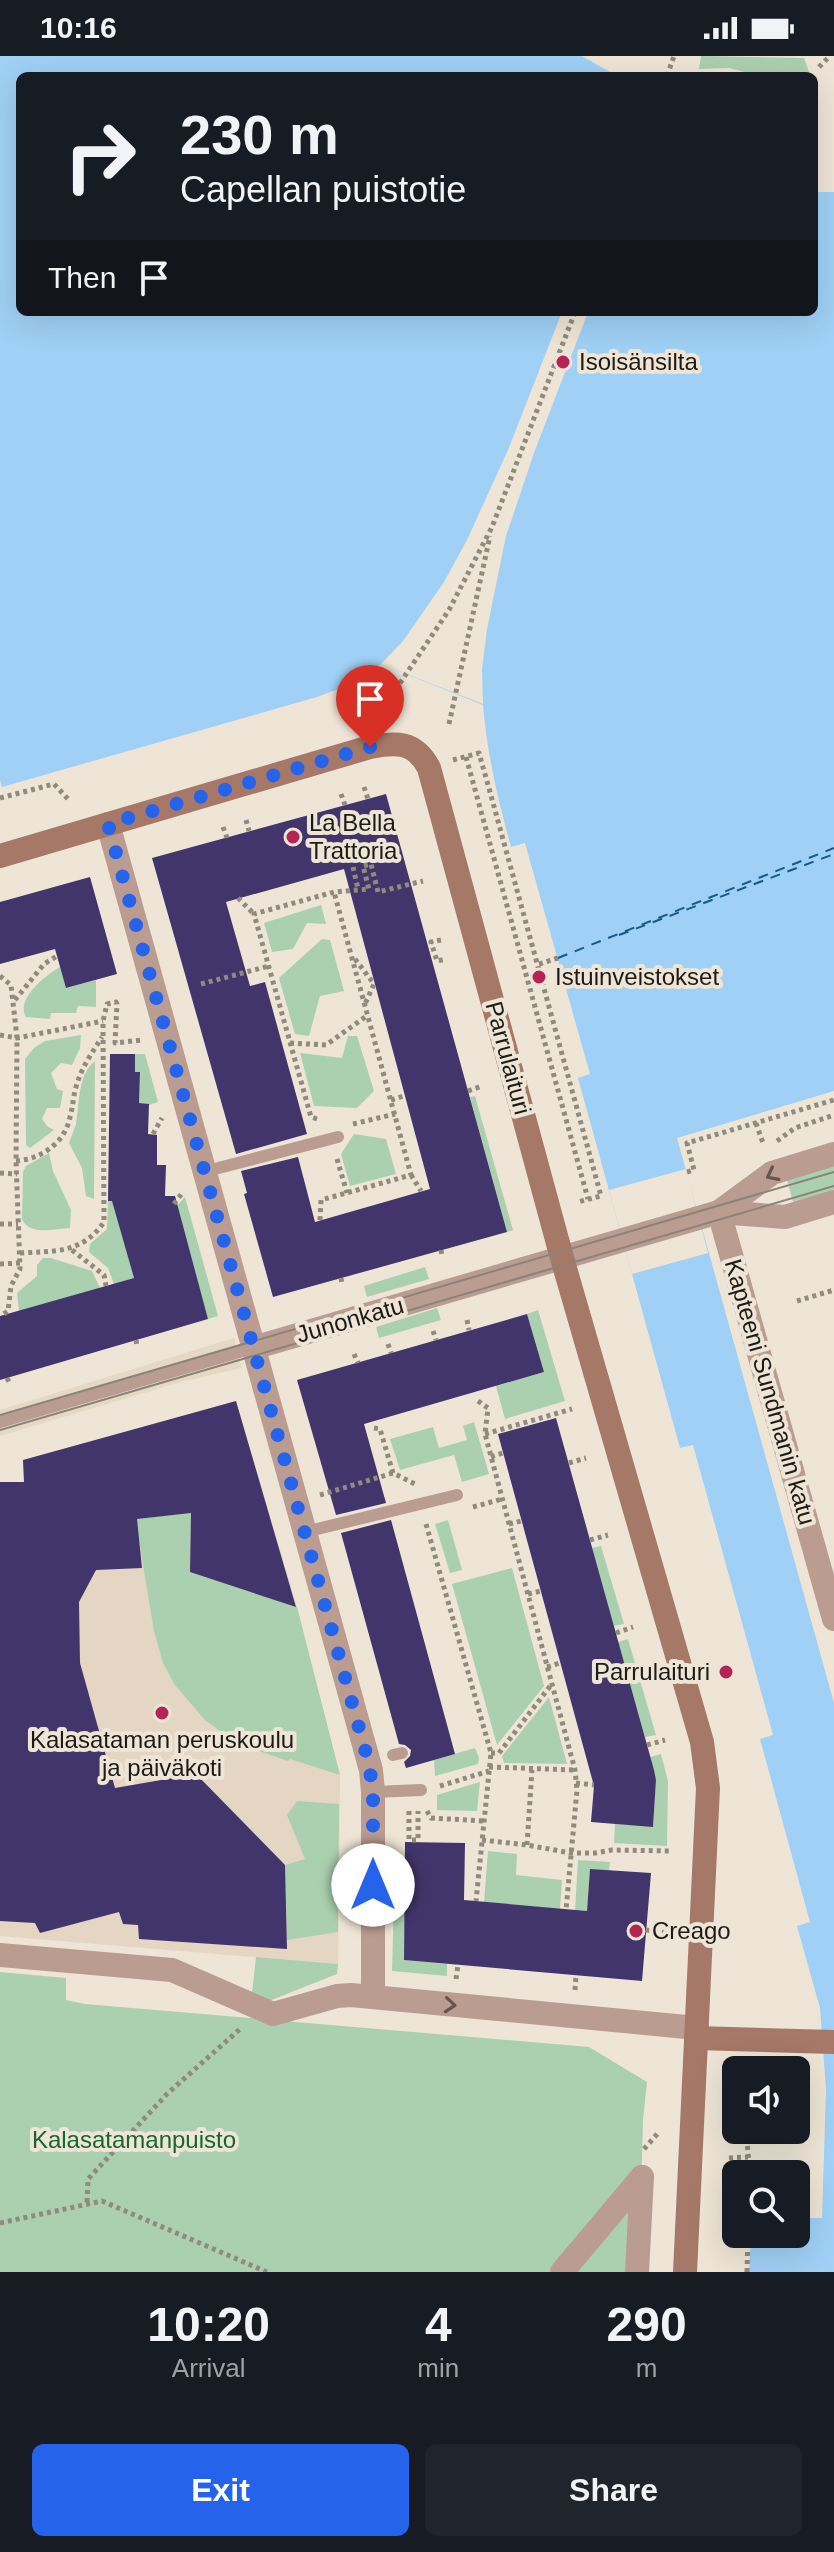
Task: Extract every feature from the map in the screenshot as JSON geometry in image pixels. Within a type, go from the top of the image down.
[{"type":"street","name":"Parrulaituri","points":[[108,824],[370,747],[398,744],[410,748],[422,755],[429,768],[562,1258],[698,1727],[707,1768],[685,2272]]},
{"type":"street","points":[[0,856],[108,824],[369,1764],[373,1792],[373,1997]]},
{"type":"street","points":[[709,1215],[772,1173],[834,1154]]},
{"type":"street","points":[[709,1215],[785,1217],[834,1202]]},
{"type":"street","name":"Junonkatu","points":[[253,1348],[709,1215]]},
{"type":"street","name":"Kapteeni Sundmanin katu","points":[[709,1215],[834,1619]]},
{"type":"street","points":[[0,1955],[172,1970],[273,2014],[337,1996],[373,1997],[696,2033],[828,2042]]},
{"type":"street","points":[[562,2272],[642,2177],[637,2272]]},
{"type":"lane","points":[[203,1172],[338,1137]]},
{"type":"lane","name":"Junonkatu","points":[[0,1422],[253,1348]]},
{"type":"lane","points":[[305,1532],[457,1495]]},
{"type":"lane","points":[[373,1792],[426,1793]]},
{"type":"path","points":[[819,67],[830,56]]},
{"type":"path","points":[[386,704],[449,610],[492,527],[573,316]]},
{"type":"path","points":[[449,724],[492,527]]},
{"type":"path","points":[[578,1202],[601,1196],[479,753],[463,758],[588,1199]]},
{"type":"path","points":[[0,798],[54,784],[68,799]]},
{"type":"path","points":[[364,787],[368,799]]},
{"type":"path","points":[[341,794],[345,805]]},
{"type":"path","points":[[246,820],[249,831]]},
{"type":"path","points":[[223,827],[227,838]]},
{"type":"path","points":[[254,914],[334,892],[369,889],[363,866],[371,864],[378,892],[423,881]]},
{"type":"path","points":[[353,867],[358,890]]},
{"type":"path","points":[[334,892],[411,1175],[421,1191]]},
{"type":"path","points":[[238,898],[254,914],[311,1117],[325,1122]]},
{"type":"path","points":[[441,940],[431,942],[433,954],[437,961],[446,959]]},
{"type":"path","points":[[351,954],[374,984],[365,1005]]},
{"type":"path","points":[[14,1001],[44,964],[57,956]]},
{"type":"path","points":[[539,964],[558,958]]},
{"type":"path","points":[[201,984],[269,966]]},
{"type":"path","points":[[0,976],[11,985],[17,1038],[16,1161],[20,1253],[20,1269],[11,1286],[8,1311],[1,1316]]},
{"type":"path","points":[[20,1253],[72,1250],[98,1231],[104,1222],[103,1021],[107,1004],[116,1002],[115,1043],[143,1040]]},
{"type":"path","points":[[290,1043],[326,1045],[368,1015]]},
{"type":"path","points":[[0,1035],[17,1038],[103,1021]]},
{"type":"path","points":[[16,1161],[30,1159],[62,1139],[84,1065],[103,1036]]},
{"type":"path","points":[[468,1091],[482,1086]]},
{"type":"path","points":[[391,1100],[404,1096]]},
{"type":"path","points":[[687,1172],[694,1170],[687,1143],[834,1100]]},
{"type":"path","points":[[153,1134],[164,1115]]},
{"type":"path","points":[[756,1123],[763,1143]]},
{"type":"path","points":[[0,1173],[17,1174]]},
{"type":"path","points":[[320,1220],[321,1200],[411,1175]]},
{"type":"path","points":[[174,1204],[185,1190]]},
{"type":"path","points":[[0,1224],[18,1224]]},
{"type":"path","points":[[72,1250],[104,1275],[106,1286]]},
{"type":"path","points":[[0,1264],[20,1263]]},
{"type":"path","points":[[797,1301],[834,1290]]},
{"type":"path","points":[[467,1320],[469,1330]]},
{"type":"path","points":[[433,1331],[436,1340]]},
{"type":"path","points":[[388,1344],[391,1353]]},
{"type":"path","points":[[354,1354],[358,1363]]},
{"type":"path","points":[[7,1378],[10,1384]]},
{"type":"path","points":[[478,1401],[488,1408],[485,1434],[575,1770],[566,1910]]},
{"type":"path","points":[[485,1434],[572,1409]]},
{"type":"path","points":[[374,1428],[380,1429],[393,1473]]},
{"type":"path","points":[[491,1457],[503,1453]]},
{"type":"path","points":[[569,1463],[586,1458]]},
{"type":"path","points":[[321,1494],[393,1473],[418,1485]]},
{"type":"path","points":[[457,1495],[461,1510]]},
{"type":"path","points":[[476,1901],[491,1753],[425,1520],[502,1498]]},
{"type":"path","points":[[509,1524],[521,1521]]},
{"type":"path","points":[[590,1540],[608,1535]]},
{"type":"path","points":[[528,1594],[541,1591]]},
{"type":"path","points":[[616,1633],[633,1627]]},
{"type":"path","points":[[547,1667],[560,1663]]},
{"type":"path","points":[[491,1753],[499,1753],[552,1684]]},
{"type":"path","points":[[647,1745],[665,1740]]},
{"type":"path","points":[[485,1821],[431,1818],[426,1793],[489,1769],[575,1770]]},
{"type":"path","points":[[527,1845],[532,1770]]},
{"type":"path","points":[[576,1783],[594,1785]]},
{"type":"path","points":[[408,1817],[409,1840],[418,1840],[418,1811],[429,1811]]},
{"type":"path","points":[[482,1840],[571,1853],[672,1851]]},
{"type":"path","points":[[646,1930],[668,1933]]},
{"type":"path","points":[[456,1983],[458,1965]]},
{"type":"path","points":[[575,1992],[576,1975]]},
{"type":"path","points":[[87,2202],[88,2179],[167,2094],[228,2037],[254,2020],[273,2014]]},
{"type":"path","points":[[747,2144],[748,2160]]},
{"type":"path","points":[[729,2158],[748,2157]]},
{"type":"path","points":[[0,2223],[102,2201],[267,2272]]},
{"type":"path","points":[[747,2272],[748,2248]]},
{"type":"shaded area","points":[[234,1338],[242,1368],[181,1382],[0,1436],[0,1410]]},
{"type":"shaded area","name":"Kalasataman peruskoulu ja päiväkoti","points":[[236,1401],[297,1607],[340,1775],[338,1964],[0,1936],[0,1482],[24,1482],[23,1460]]},
{"type":"green space","points":[[701,56],[804,58],[809,72],[744,72],[729,68],[699,69]]},
{"type":"green space","points":[[321,905],[326,924],[307,923],[293,949],[272,952],[264,923]]},
{"type":"green space","points":[[322,939],[330,940],[344,991],[320,996],[309,1036],[295,1034],[279,978]]},
{"type":"green space","points":[[60,967],[67,988],[96,980],[96,1007],[78,1006],[76,1013],[51,1013],[50,1019],[26,1017],[24,1010],[28,995]]},
{"type":"green space","points":[[81,1035],[80,1048],[72,1065],[61,1063],[51,1073],[57,1089],[63,1091],[60,1108],[47,1108],[42,1119],[54,1130],[30,1148],[26,1145],[25,1059],[45,1041]]},
{"type":"green space","points":[[348,1036],[357,1036],[374,1091],[357,1108],[314,1106],[300,1053],[342,1058]]},
{"type":"green space","points":[[135,1054],[145,1054],[158,1102],[149,1105],[139,1103],[140,1073],[135,1072]]},
{"type":"green space","points":[[95,1061],[94,1199],[86,1196],[82,1168],[69,1143],[76,1124],[82,1082]]},
{"type":"green space","points":[[475,1096],[513,1230],[507,1232],[470,1097]]},
{"type":"green space","points":[[354,1134],[386,1139],[396,1174],[350,1186],[341,1154]]},
{"type":"green space","points":[[49,1153],[53,1171],[71,1210],[70,1228],[36,1230],[22,1219],[23,1172],[26,1166]]},
{"type":"green space","points":[[834,1163],[834,1191],[793,1202],[786,1176]]},
{"type":"green space","points":[[185,1197],[218,1316],[208,1319],[179,1214],[174,1209]]},
{"type":"green space","points":[[108,1201],[122,1202],[121,1231],[134,1278],[114,1284],[108,1268],[89,1252],[90,1244],[107,1229]]},
{"type":"green space","points":[[43,1258],[92,1271],[100,1288],[19,1311],[17,1293],[37,1276],[37,1265]]},
{"type":"green space","points":[[425,1267],[429,1279],[367,1297],[364,1286]]},
{"type":"green space","points":[[437,1308],[441,1320],[379,1338],[376,1327]]},
{"type":"green space","points":[[538,1310],[565,1401],[505,1419],[496,1386],[544,1372],[527,1314]]},
{"type":"green space","points":[[474,1422],[489,1474],[462,1482],[454,1455],[400,1470],[390,1439],[433,1427],[439,1448],[467,1440],[463,1426]]},
{"type":"green space","points":[[191,1513],[190,1572],[297,1607],[340,1775],[242,1745],[205,1720],[175,1685],[163,1663],[154,1631],[139,1540],[129,1526],[135,1519]]},
{"type":"green space","points":[[448,1520],[462,1570],[450,1573],[435,1524]]},
{"type":"green space","points":[[601,1546],[624,1624],[614,1626],[592,1548]]},
{"type":"green space","points":[[512,1568],[544,1686],[497,1745],[452,1584]]},
{"type":"green space","points":[[628,1639],[656,1735],[645,1737],[618,1642]]},
{"type":"green space","points":[[549,1697],[567,1764],[504,1763],[502,1756]]},
{"type":"green space","points":[[475,1748],[478,1764],[435,1776],[434,1760]]},
{"type":"green space","points":[[661,1754],[668,1781],[667,1846],[614,1843],[615,1824],[653,1826],[656,1780],[650,1757]]},
{"type":"green space","points":[[480,1782],[477,1811],[437,1810],[437,1795]]},
{"type":"green space","points":[[297,1801],[339,1804],[338,1932],[287,1940],[285,1865],[305,1859],[287,1815]]},
{"type":"green space","points":[[488,1851],[517,1854],[516,1875],[562,1880],[560,1909],[484,1902]]},
{"type":"green space","points":[[578,1860],[610,1862],[609,1871],[590,1870],[587,1911],[575,1910]]},
{"type":"green space","points":[[394,1898],[405,1898],[404,1960],[447,1964],[447,1976],[392,1971]]},
{"type":"green space","points":[[256,1957],[338,1964],[337,1974],[264,2003],[252,1993]]},
{"type":"green space","name":"Kalasatamanpuisto","points":[[0,1972],[66,1978],[66,2000],[85,2004],[589,2047],[647,2082],[639,2272],[0,2272]]},
{"type":"water","points":[[0,56],[582,56],[610,72],[16,72],[16,316],[818,316],[818,191],[834,192],[834,1091],[677,1138],[834,1703],[834,2272],[749,2272],[750,2248],[810,2248],[810,2218],[822,2218],[826,2089],[820,2008],[797,1926],[810,1922],[760,1739],[773,1735],[693,1445],[680,1448],[578,1078],[590,1074],[525,843],[511,847],[506,829],[490,759],[483,705],[381,664],[344,687],[317,697],[2,787]]},
{"type":"pier","name":"Isoisänsilta","points":[[560,316],[586,316],[506,536],[487,629],[482,669],[483,704],[381,664],[403,641],[444,582],[508,450]]},
{"type":"pier","points":[[686,1169],[708,1253],[632,1274],[609,1190]]},
{"type":"building","points":[[386,794],[507,1232],[273,1297],[244,1194],[247,1193],[241,1171],[298,1157],[315,1222],[430,1189],[344,869],[226,902],[250,986],[265,982],[307,1134],[236,1154],[152,858]]},
{"type":"building","points":[[90,877],[117,974],[66,988],[55,949],[0,964],[0,902]]},
{"type":"building","points":[[110,1054],[135,1054],[135,1072],[140,1072],[139,1103],[149,1104],[148,1134],[157,1135],[157,1165],[166,1165],[165,1196],[175,1196],[208,1319],[0,1380],[0,1316],[134,1278],[112,1201],[108,1201]]},
{"type":"building","points":[[527,1314],[544,1372],[364,1424],[386,1503],[336,1515],[297,1380]]},
{"type":"building","points":[[236,1401],[296,1607],[190,1572],[191,1513],[137,1519],[142,1568],[96,1570],[79,1602],[80,1663],[115,1788],[196,1774],[285,1865],[287,1949],[139,1939],[138,1925],[123,1924],[119,1912],[40,1933],[35,1923],[0,1921],[0,1482],[24,1482],[23,1460]]},
{"type":"building","points":[[556,1418],[654,1770],[653,1827],[591,1822],[594,1786],[498,1434]]},
{"type":"building","points":[[391,1520],[455,1754],[406,1768],[404,1762],[411,1750],[399,1744],[341,1533]]},
{"type":"building","points":[[405,1842],[465,1843],[464,1900],[587,1911],[590,1869],[651,1873],[642,1981],[404,1960]]},
{"type":"ferry route","points":[[558,958],[834,848]]},
{"type":"ferry route","points":[[619,935],[834,854]]},
{"type":"tram line","points":[[0,1415],[834,1172]]},
{"type":"tram line","points":[[0,1430],[834,1186]]},
{"type":"place","name":"Isoisänsilta","points":[[563,362]]},
{"type":"place","name":"La Bella Trattoria","points":[[293,837]]},
{"type":"place","name":"Istuinveistokset","points":[[539,977]]},
{"type":"place","name":"Parrulaituri","points":[[726,1672]]},
{"type":"place","name":"Kalasataman peruskoulu ja päiväkoti","points":[[162,1713]]},
{"type":"place","name":"Creago","points":[[636,1931]]},
{"type":"route","points":[[370,747],[108,824],[369,1764],[373,1792],[373,1885]]}]
